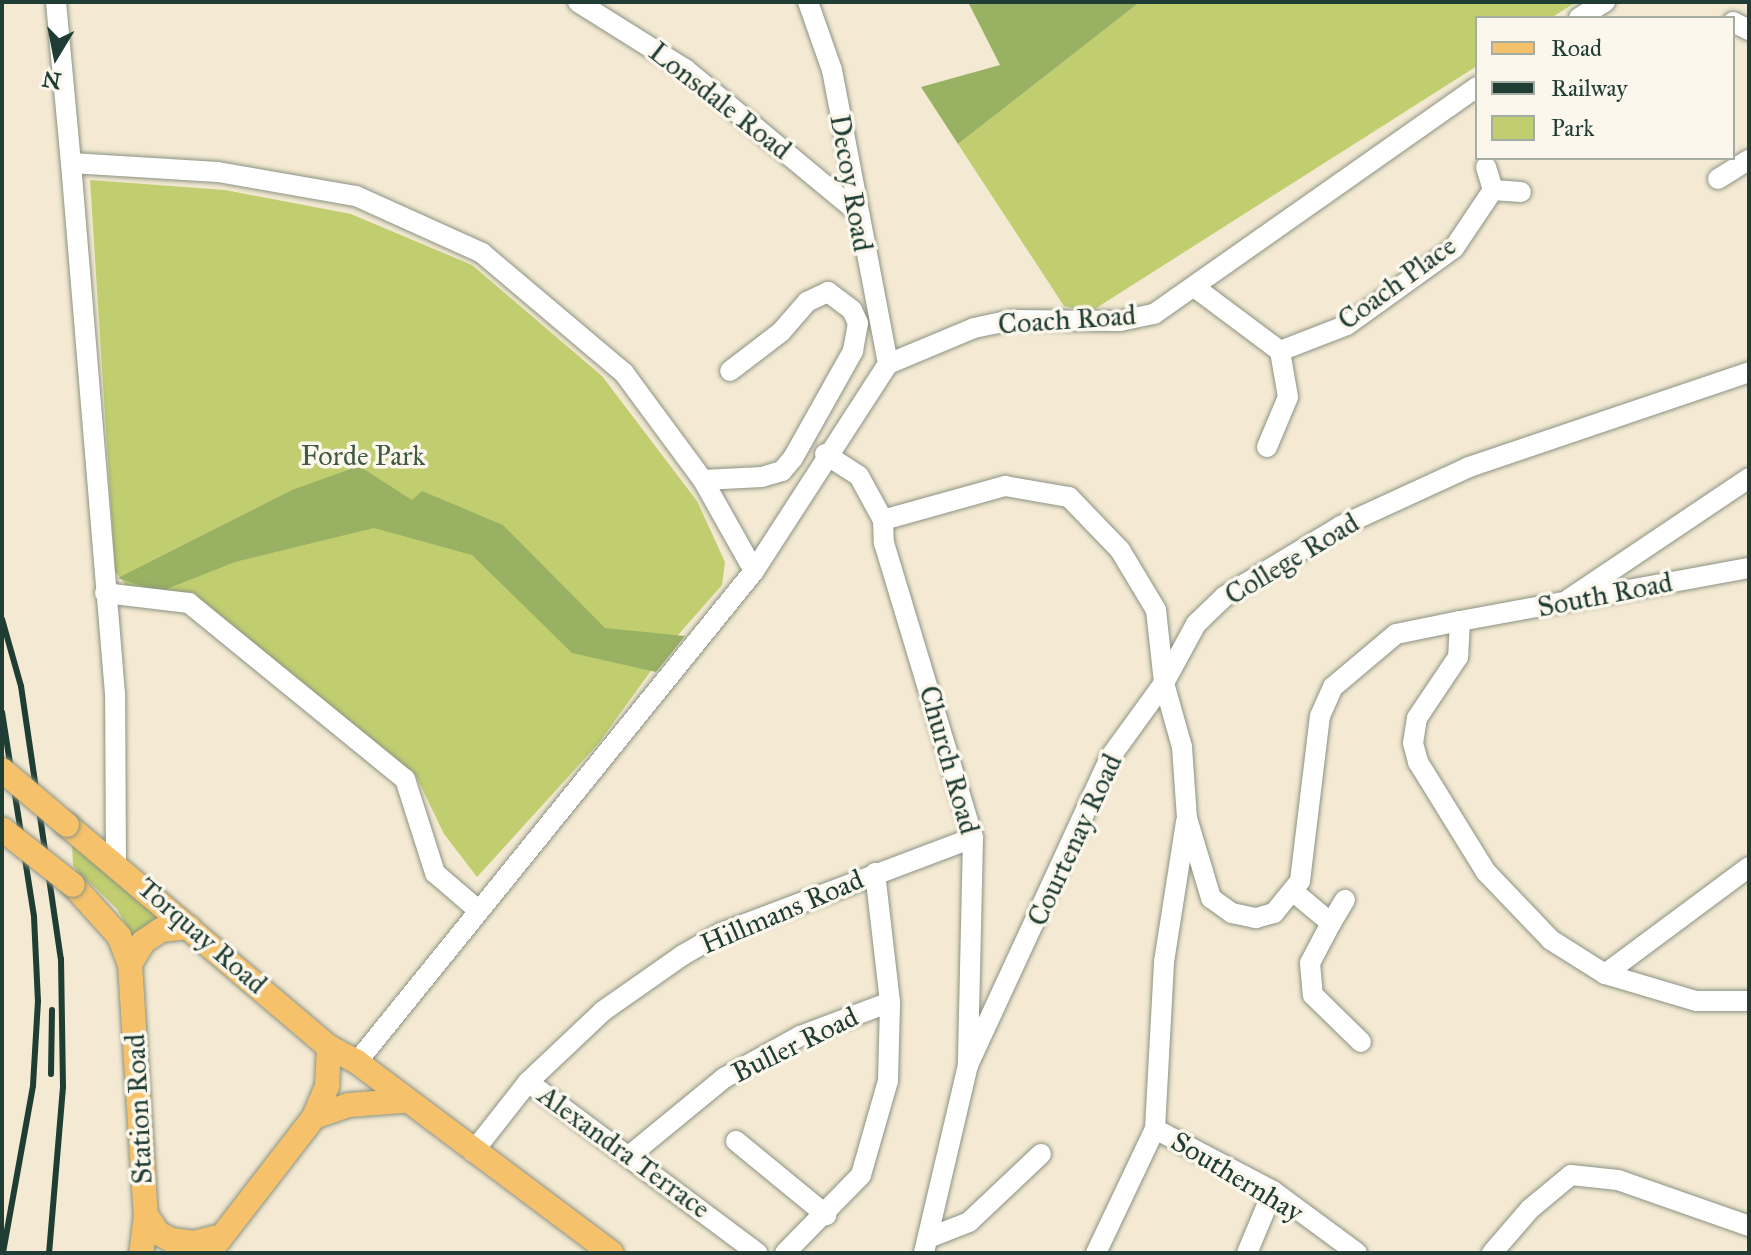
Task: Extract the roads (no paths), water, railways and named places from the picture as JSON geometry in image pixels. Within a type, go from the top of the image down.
[{"type":"main road","name":"Torquay Road","points":[[2,770],[116,863],[329,1047],[357,1062],[402,1101],[611,1253]]},
{"type":"main road","name":"Torquay Road","points":[[2,829],[73,885],[119,936],[130,964]]},
{"type":"main road","points":[[130,964],[143,942],[155,934],[189,927]]},
{"type":"main road","name":"Station Road","points":[[130,964],[146,1215],[141,1253]]},
{"type":"main road","points":[[146,1215],[158,1233],[171,1240],[213,1245],[314,1117],[327,1086],[329,1047]]},
{"type":"main road","points":[[314,1117],[349,1105],[402,1101]]},
{"type":"street","points":[[56,2],[115,694],[116,863]]},
{"type":"street","name":"Lonsdale Road","points":[[578,2],[685,69],[855,210]]},
{"type":"street","name":"Decoy Road","points":[[808,2],[832,70],[855,210],[888,364]]},
{"type":"street","points":[[1585,16],[1607,8]]},
{"type":"street","name":"Coach Road","points":[[888,364],[974,328],[1011,320],[1120,321],[1154,314],[1197,289],[1475,88]]},
{"type":"street","points":[[1718,179],[1749,160]]},
{"type":"street","points":[[71,163],[218,172],[356,196],[482,253],[624,373],[703,480],[754,571]]},
{"type":"street","points":[[1486,167],[1493,190],[1521,192]]},
{"type":"street","name":"Coach Place","points":[[1280,351],[1347,325],[1424,265],[1454,248],[1493,190]]},
{"type":"street","points":[[1197,289],[1280,351],[1288,397],[1267,447]]},
{"type":"street","points":[[703,480],[762,477],[782,471],[793,458],[853,351],[858,323],[852,310],[828,292],[807,302],[781,332],[730,371]]},
{"type":"street","points":[[357,1062],[477,909],[754,571],[825,454],[888,364]]},
{"type":"street","name":"College Road","points":[[1164,683],[1196,624],[1225,596],[1341,526],[1469,467],[1749,372]]},
{"type":"street","name":"Church Road","points":[[825,454],[859,476],[883,520],[884,543],[973,838],[968,1065],[928,1245]]},
{"type":"street","points":[[1563,603],[1749,478]]},
{"type":"street","points":[[883,520],[1005,486],[1069,497],[1120,550],[1156,610],[1164,683],[1182,747],[1187,818],[1211,898],[1232,913],[1256,918],[1274,913],[1295,893],[1320,716],[1333,687],[1396,634],[1460,621],[1458,657],[1417,718],[1413,743],[1418,762],[1486,872],[1551,940],[1605,974],[1696,1001],[1749,1001]]},
{"type":"street","name":"South Road","points":[[1460,621],[1749,568]]},
{"type":"street","points":[[105,593],[189,603],[405,779],[435,873],[477,909]]},
{"type":"street","name":"Courtenay Road","points":[[968,1065],[1111,756],[1164,683]]},
{"type":"street","points":[[1096,1253],[1155,1129],[1164,962],[1187,818]]},
{"type":"street","name":"Hillmans Road","points":[[473,1152],[528,1082],[614,1002],[683,955],[721,933],[973,838]]},
{"type":"street","points":[[1605,974],[1749,867]]},
{"type":"street","points":[[785,1253],[826,1215],[868,1161],[888,1081],[890,1002],[875,873]]},
{"type":"street","points":[[1295,893],[1331,923]]},
{"type":"street","points":[[1345,900],[1310,963],[1313,995],[1361,1042]]},
{"type":"street","name":"Buller Road","points":[[629,1156],[724,1078],[800,1036],[890,1002]]},
{"type":"street","name":"Alexandra Terrace","points":[[528,1082],[757,1253]]},
{"type":"street","name":"Southernhay","points":[[1155,1129],[1273,1191],[1327,1244],[1357,1253]]},
{"type":"street","points":[[736,1141],[826,1215]]},
{"type":"street","name":"Church Road","points":[[928,1245],[969,1222],[1041,1154]]},
{"type":"street","points":[[1492,1253],[1530,1209],[1571,1175],[1618,1180],[1749,1226]]},
{"type":"street","points":[[1247,1253],[1273,1191]]},
{"type":"railway","points":[[2,619],[21,686],[61,959],[63,1087],[49,1253]]},
{"type":"railway","points":[[2,712],[34,917],[38,1001],[33,1086],[3,1253]]},
{"type":"railway","points":[[51,1074],[52,1010]]},
{"type":"park label","name":"Forde Park","points":[[363,456]]}]
